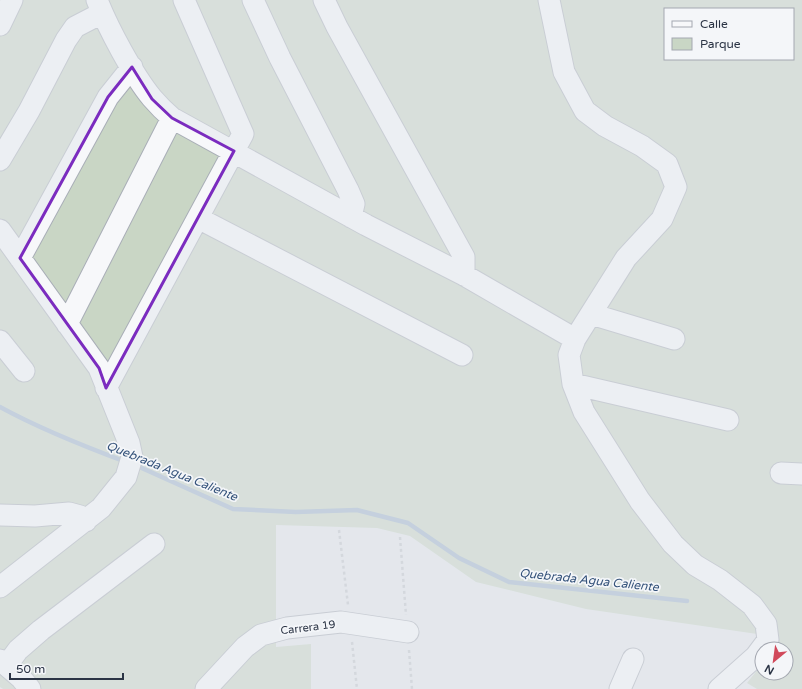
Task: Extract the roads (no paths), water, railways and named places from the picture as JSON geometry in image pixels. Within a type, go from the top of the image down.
[{"type":"street","points":[[0,25],[12,0]]},
{"type":"street","points":[[106,388],[243,134],[184,0]]},
{"type":"street","points":[[253,0],[280,58],[348,190],[354,204],[351,217]]},
{"type":"street","points":[[324,0],[337,28],[464,257],[464,275]]},
{"type":"street","points":[[549,0],[564,72],[585,111],[605,126],[642,146],[667,164],[676,187],[662,219],[626,258],[575,339],[569,355],[573,384],[584,412],[640,501],[673,544],[695,565],[720,580],[752,605],[766,624],[768,640],[756,656],[719,689]]},
{"type":"street","points":[[0,160],[29,111],[66,40],[75,27],[100,7],[132,67],[152,99],[172,118],[351,217],[464,275],[575,339]]},
{"type":"street","points":[[20,258],[108,98],[132,67]]},
{"type":"street","points":[[67,324],[172,118]]},
{"type":"street","points":[[198,218],[462,355]]},
{"type":"street","points":[[0,230],[99,368],[129,443],[132,457],[126,477],[102,508],[0,587]]},
{"type":"street","points":[[591,314],[674,339]]},
{"type":"street","points":[[0,341],[24,371]]},
{"type":"street","points":[[573,384],[728,420]]},
{"type":"street","points":[[781,473],[802,474]]},
{"type":"street","points":[[0,515],[35,516],[69,513],[80,516],[86,521]]},
{"type":"street","points":[[28,688],[21,678],[3,663],[41,630],[154,544]]},
{"type":"street","name":"Carrera 19","points":[[206,689],[245,647],[261,635],[287,628],[341,622],[408,632]]},
{"type":"street","points":[[620,689],[632,659]]},
{"type":"waterway","name":"Quebrada Agua Caliente","points":[[0,407],[62,437],[126,462]]},
{"type":"waterway","name":"Quebrada Agua Caliente","points":[[135,465],[233,509],[296,512],[357,510],[408,523],[459,558],[509,582],[687,601]]}]
